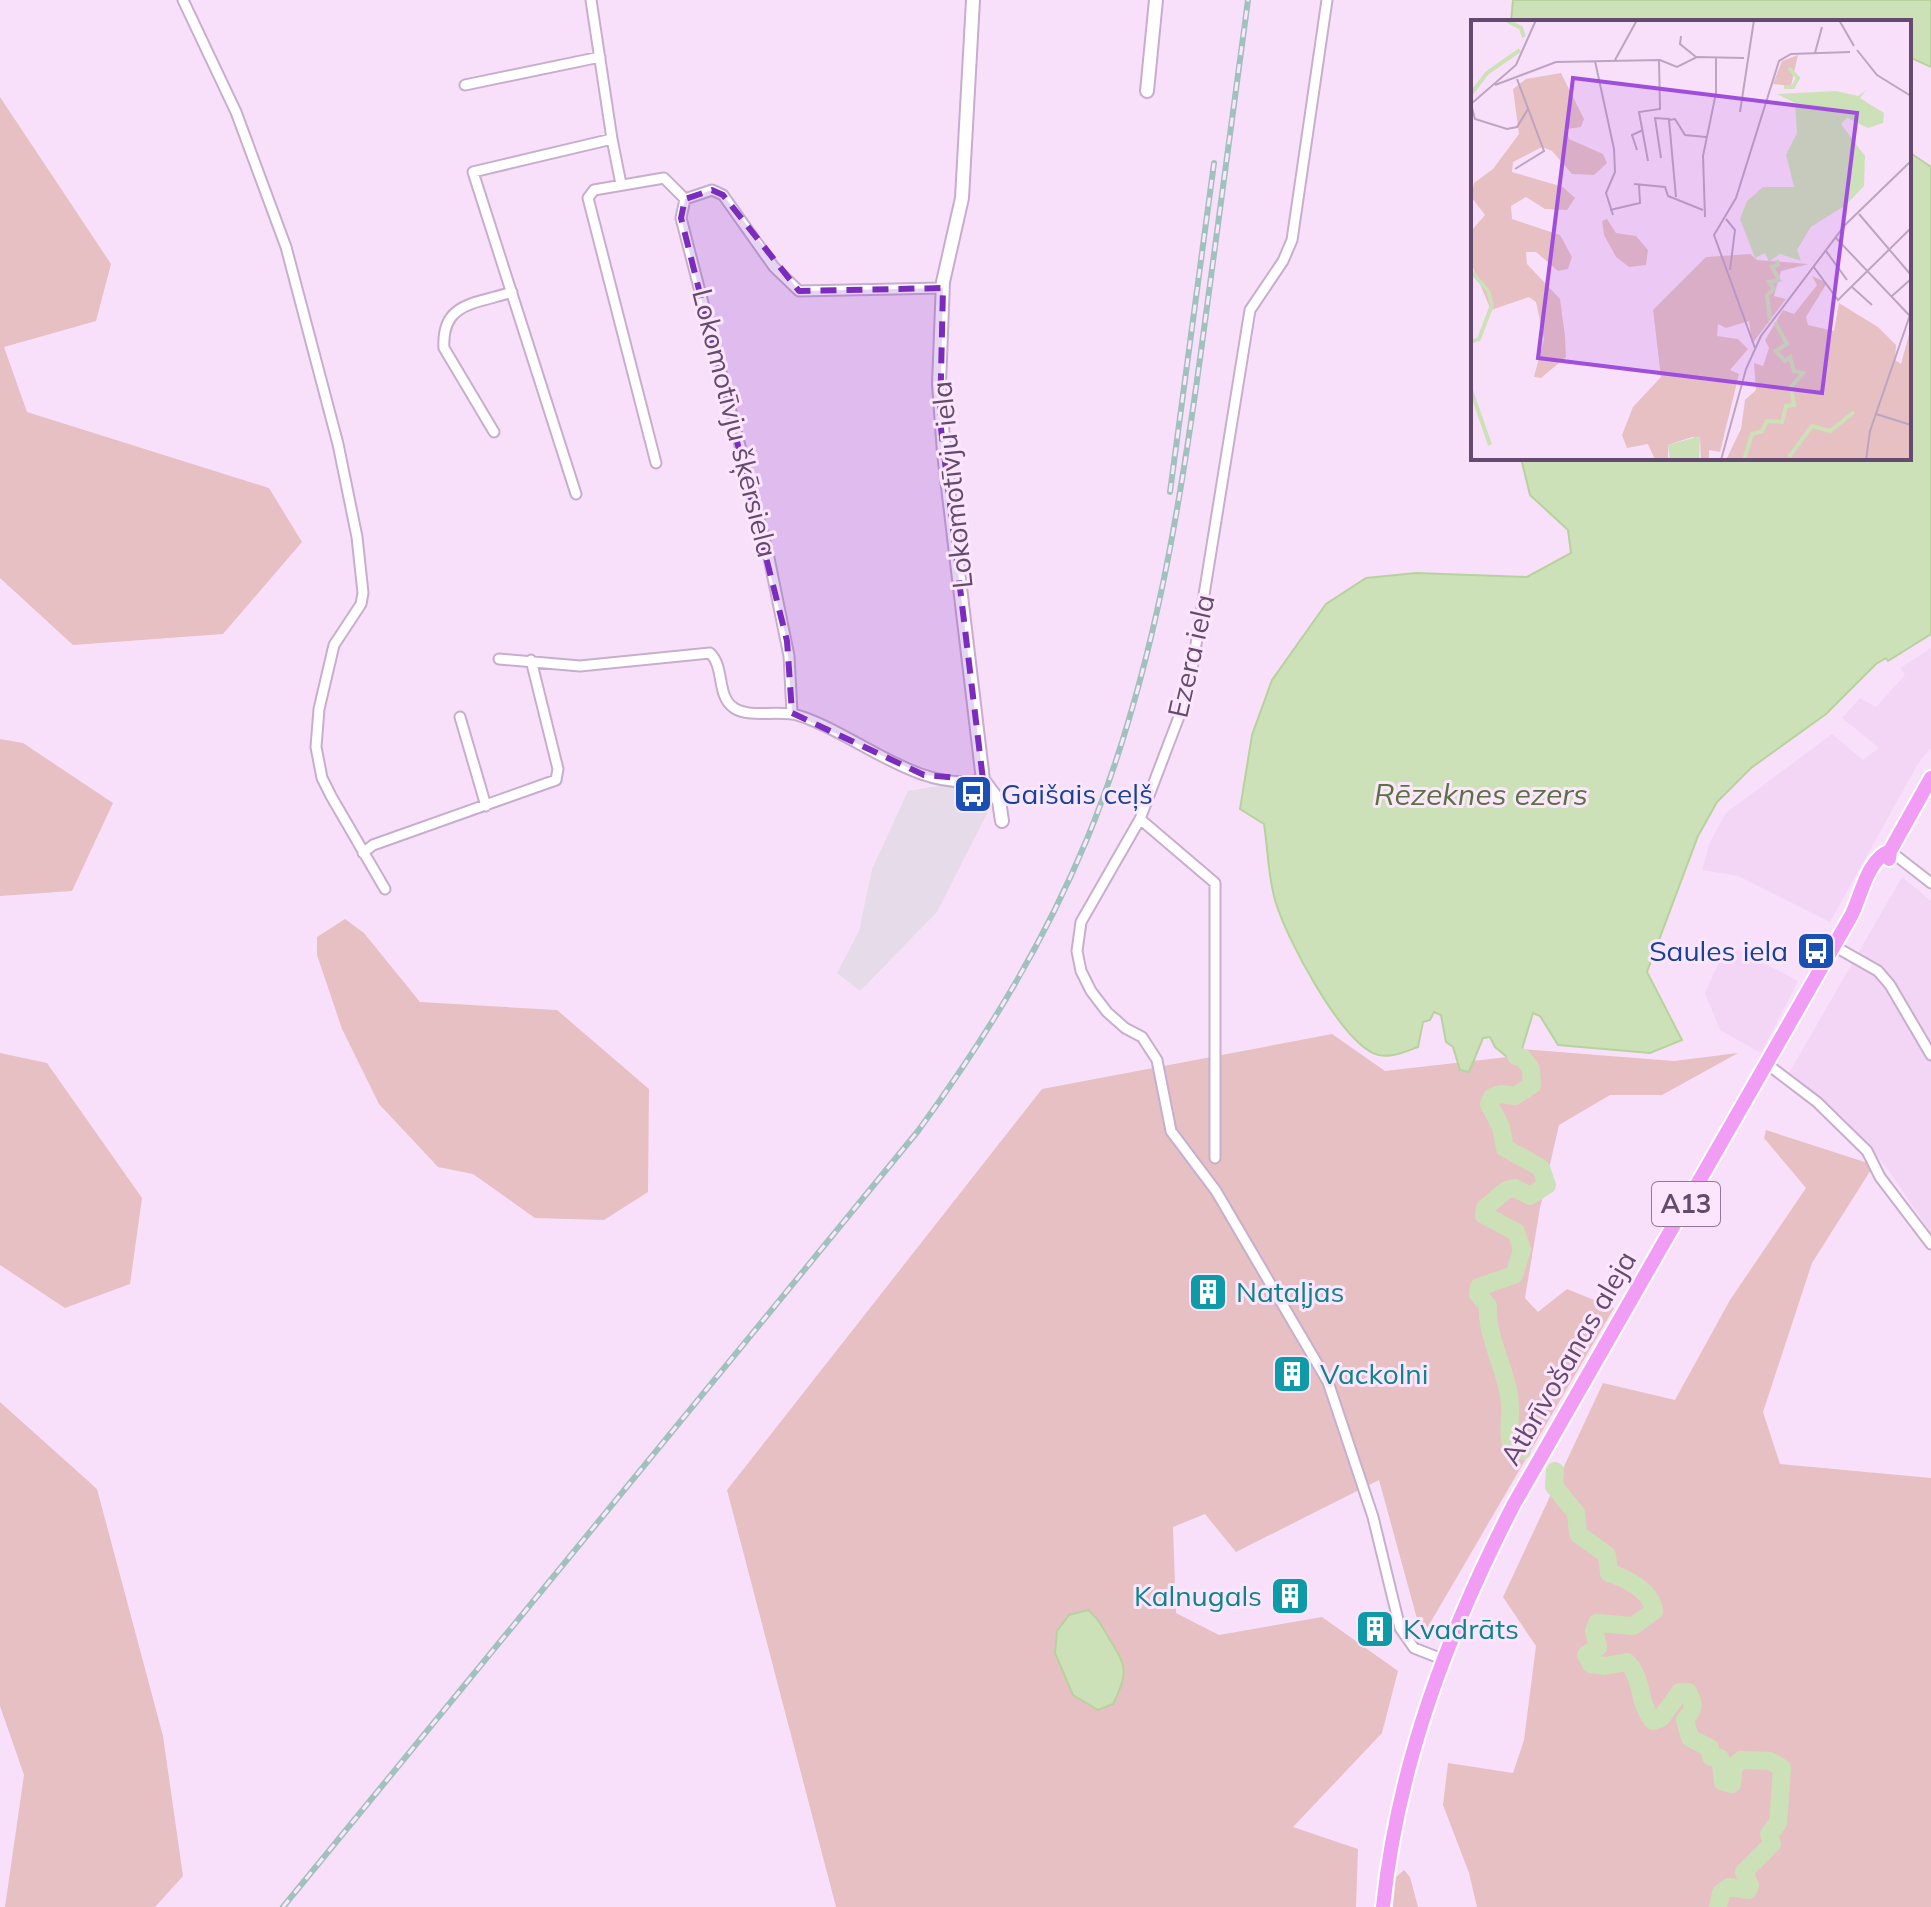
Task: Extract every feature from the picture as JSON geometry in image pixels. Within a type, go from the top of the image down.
[{"type":"main road","name":"Atbrīvošanas aleja","points":[[1442,1659],[1476,1578],[1514,1504],[1857,904],[1864,900],[1889,860],[1890,851],[1931,778]]},
{"type":"main road","name":"A13","points":[[1383,1907],[1398,1808],[1418,1729],[1442,1659]]},
{"type":"street","points":[[183,0],[236,112],[286,247],[342,467],[357,537],[363,593],[361,604],[334,645],[319,709],[316,747],[322,778],[385,889]]},
{"type":"street","points":[[591,0],[621,184]]},
{"type":"street","name":"Lokomotīvju iela","points":[[973,0],[962,198],[943,288],[940,420],[983,780],[999,801],[1002,821]]},
{"type":"street","points":[[1147,91],[1156,0]]},
{"type":"street","name":"Ezera iela","points":[[1327,0],[1292,240],[1283,261],[1250,310],[1192,669],[1180,714],[1140,819],[1081,922],[1077,951],[1081,971],[1091,991],[1107,1012],[1125,1028],[1142,1037],[1157,1060],[1171,1131],[1216,1191],[1328,1382],[1373,1517],[1400,1628],[1414,1648],[1442,1659]]},
{"type":"street","points":[[465,85],[600,57]]},
{"type":"street","points":[[576,494],[473,172],[612,139]]},
{"type":"street","points":[[656,463],[588,201],[594,190],[664,178],[685,199],[712,190],[723,195],[780,275],[799,291],[943,288]]},
{"type":"street","name":"Lokomotīvju šķērsiela","points":[[685,199],[681,218],[728,387],[788,649],[792,713]]},
{"type":"street","points":[[494,432],[444,348],[443,333],[445,321],[456,310],[512,292]]},
{"type":"street","points":[[499,659],[580,666],[705,652],[716,659],[731,706],[745,711],[792,713],[856,739],[924,775],[962,782],[983,780]]},
{"type":"street","points":[[363,853],[373,845],[550,784],[558,778],[531,660]]},
{"type":"street","points":[[460,717],[486,806]]},
{"type":"street","points":[[1140,819],[1215,883],[1215,1158]]},
{"type":"street","points":[[1890,851],[1931,883]]},
{"type":"street","points":[[1834,946],[1862,960],[1884,978],[1931,1055]]},
{"type":"street","points":[[1767,1064],[1817,1102],[1867,1151],[1880,1177],[1931,1244]]},
{"type":"highlighted area","points":[[712,190],[723,195],[799,291],[943,288],[940,420],[983,780],[924,775],[792,713],[787,641],[681,218],[685,199]]},
{"type":"shaded area","points":[[0,97],[111,264],[96,321],[4,347],[27,412],[269,488],[302,542],[223,634],[73,645],[0,578]]},
{"type":"shaded area","points":[[1931,648],[1931,748],[1919,762],[1830,922],[1738,876],[1702,870],[1710,842],[1726,813],[1832,734],[1863,760],[1879,748],[1842,718],[1860,698],[1876,707],[1905,675],[1900,668]]},
{"type":"shaded area","points":[[0,739],[23,743],[113,803],[72,891],[0,896]]},
{"type":"shaded area","points":[[937,786],[999,790],[937,912],[860,991],[837,973],[859,931],[872,869],[908,791]]},
{"type":"shaded area","points":[[1902,877],[1931,901],[1931,1233],[1887,1168],[1844,1118],[1789,1073]]},
{"type":"shaded area","points":[[345,919],[364,933],[420,1002],[557,1010],[649,1089],[648,1192],[604,1220],[535,1218],[473,1174],[438,1167],[379,1104],[342,1029],[317,955],[317,937]]},
{"type":"shaded area","points":[[1727,944],[1798,981],[1761,1053],[1720,1030],[1705,993]]},
{"type":"shaded area","points":[[1332,1034],[1385,1071],[1516,1056],[1522,1049],[1674,1061],[1738,1053],[1662,1095],[1610,1095],[1559,1125],[1540,1208],[1525,1298],[1538,1312],[1567,1289],[1614,1308],[1422,1637],[1379,1480],[1236,1552],[1205,1514],[1173,1527],[1176,1613],[1219,1635],[1322,1617],[1398,1671],[1382,1733],[1293,1827],[1358,1849],[1356,1907],[836,1907],[727,1490],[1042,1089]]},
{"type":"shaded area","points":[[0,1053],[47,1063],[142,1198],[130,1284],[65,1308],[0,1265]]},
{"type":"shaded area","points":[[1766,1130],[1874,1165],[1812,1263],[1763,1412],[1780,1464],[1931,1478],[1931,1907],[1477,1907],[1469,1873],[1443,1805],[1448,1763],[1513,1773],[1524,1740],[1536,1646],[1503,1597],[1603,1383],[1675,1400],[1730,1300],[1806,1188],[1764,1138]]},
{"type":"shaded area","points":[[0,1402],[97,1489],[163,1736],[183,1876],[155,1907],[5,1907],[24,1775],[0,1706]]},
{"type":"shaded area","points":[[1404,1870],[1410,1877],[1418,1907],[1393,1907],[1396,1877]]},
{"type":"water","points":[[1513,0],[1931,0],[1931,67],[1911,58],[1911,20],[1511,20]]},
{"type":"water","name":"Rēzeknes ezers","points":[[1911,153],[1931,167],[1931,634],[1888,661],[1886,658],[1876,664],[1826,714],[1751,768],[1717,802],[1698,836],[1647,972],[1682,1040],[1650,1053],[1558,1045],[1540,1016],[1533,1013],[1522,1049],[1516,1056],[1507,1057],[1495,1047],[1490,1037],[1483,1038],[1469,1072],[1460,1070],[1453,1047],[1446,1042],[1441,1015],[1434,1012],[1430,1020],[1423,1022],[1418,1047],[1389,1056],[1377,1055],[1358,1042],[1329,1007],[1302,962],[1282,919],[1273,894],[1264,824],[1240,809],[1252,735],[1272,680],[1326,604],[1366,578],[1416,573],[1527,577],[1571,553],[1568,530],[1530,495],[1521,460],[1911,460]]},
{"type":"water","points":[[1088,1610],[1101,1625],[1124,1668],[1122,1683],[1113,1704],[1098,1710],[1073,1695],[1055,1653],[1057,1631],[1069,1615]]},
{"type":"waterway","points":[[1516,1056],[1523,1058],[1531,1069],[1532,1085],[1515,1096],[1501,1094],[1492,1097],[1489,1104],[1501,1127],[1505,1148],[1541,1168],[1547,1185],[1530,1196],[1515,1188],[1506,1190],[1485,1208],[1484,1215],[1516,1232],[1522,1250],[1514,1275],[1479,1287],[1478,1294],[1488,1306],[1490,1331],[1509,1394],[1511,1444],[1522,1451]]},
{"type":"waterway","points":[[1555,1471],[1554,1486],[1576,1513],[1578,1534],[1607,1555],[1609,1573],[1630,1582],[1649,1597],[1654,1611],[1633,1626],[1597,1623],[1594,1631],[1598,1647],[1586,1655],[1591,1664],[1605,1666],[1627,1662],[1636,1676],[1653,1721],[1661,1718],[1680,1692],[1688,1692],[1692,1707],[1685,1720],[1690,1738],[1710,1748],[1711,1757],[1720,1758],[1723,1782],[1732,1784],[1734,1766],[1741,1760],[1770,1761],[1782,1768],[1778,1823],[1769,1834],[1772,1844],[1744,1872],[1750,1886],[1748,1890],[1729,1887],[1721,1893],[1718,1907]]},
{"type":"railway","points":[[283,1907],[918,1131],[989,1026],[1032,954],[1070,878],[1110,777],[1130,715],[1162,588],[1195,394],[1248,0]]},
{"type":"railway","points":[[1170,492],[1214,163]]},
{"type":"place","name":"Gaišais ceļš","points":[[973,794]]},
{"type":"place","name":"Saules iela","points":[[1816,951]]},
{"type":"place","name":"Nataļjas","points":[[1208,1292]]},
{"type":"place","name":"Vackolni","points":[[1292,1374]]},
{"type":"place","name":"Kalnugals","points":[[1290,1596]]},
{"type":"place","name":"Kvadrāts","points":[[1375,1629]]}]
